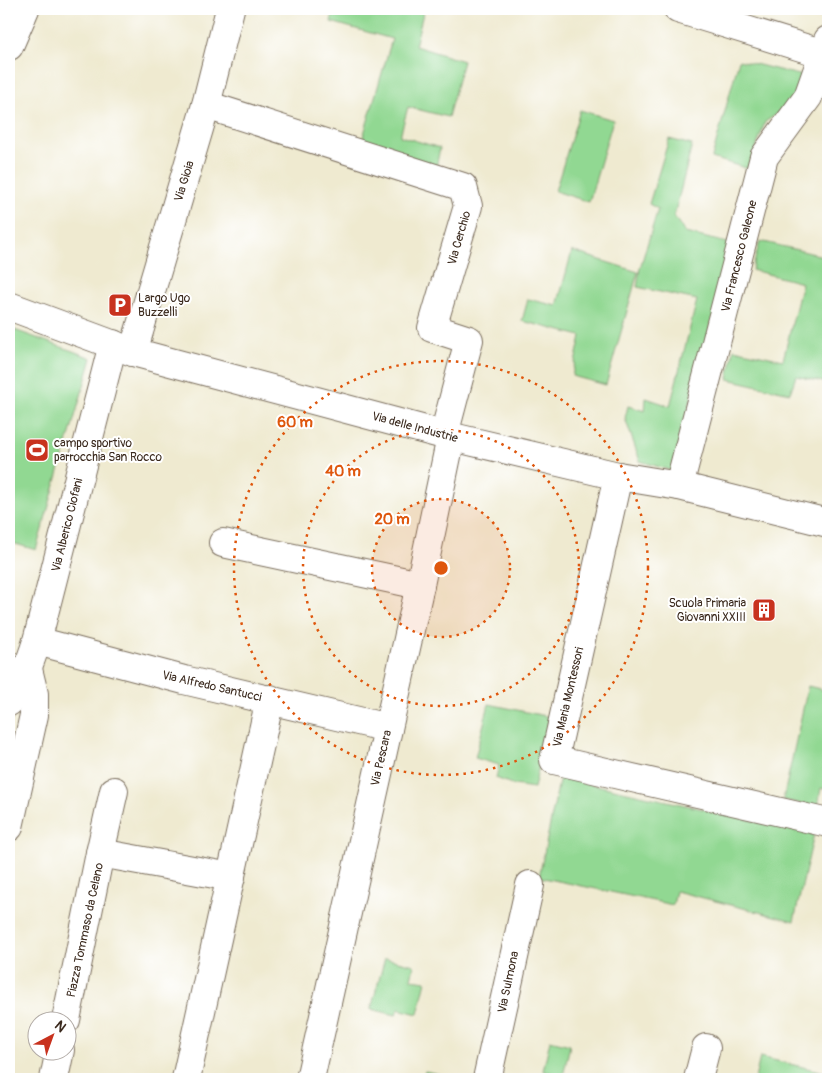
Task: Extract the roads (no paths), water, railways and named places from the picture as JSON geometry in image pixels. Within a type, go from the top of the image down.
[{"type":"street","points":[[9,46],[25,9]]},
{"type":"street","name":"Via Gioia","points":[[123,348],[206,105],[230,9]]},
{"type":"street","points":[[678,9],[826,47]]},
{"type":"street","name":"Via Francesco Galeone","points":[[680,486],[764,157],[818,99],[826,47]]},
{"type":"street","name":"Via Cerchio","points":[[206,105],[463,187],[468,206],[432,328],[469,340],[447,436]]},
{"type":"street","name":"Via delle Industrie","points":[[9,306],[123,348],[447,436],[618,476],[680,486],[828,523]]},
{"type":"street","name":"Via Alberico Ciofani","points":[[9,702],[28,669],[123,348]]},
{"type":"street","name":"Via Pescara","points":[[310,1079],[420,585],[447,436]]},
{"type":"street","name":"Via Maria Montessori","points":[[618,476],[554,760],[828,823]]},
{"type":"street","points":[[224,543],[420,585]]},
{"type":"street","name":"Via Alfredo Santucci","points":[[37,641],[184,680],[388,728]]},
{"type":"street","points":[[9,827],[34,715],[34,694],[28,669]]},
{"type":"street","points":[[186,1079],[270,699]]},
{"type":"street","points":[[100,853],[114,791]]},
{"type":"street","name":"Piazza Tommaso da Celano","points":[[68,1010],[100,853],[231,877]]},
{"type":"street","name":"Via Sulmona","points":[[487,1079],[530,885]]},
{"type":"street","points":[[698,1079],[706,1048]]},
{"type":"street","points":[[54,1079],[58,1060]]},
{"type":"place","name":"Largo Ugo Buzzelli","points":[[120,305]]},
{"type":"place","name":"campo sportivo parrocchia San Rocco","points":[[37,450]]},
{"type":"place","name":"Scuola Primaria Giovanni XXIII","points":[[764,610]]}]
